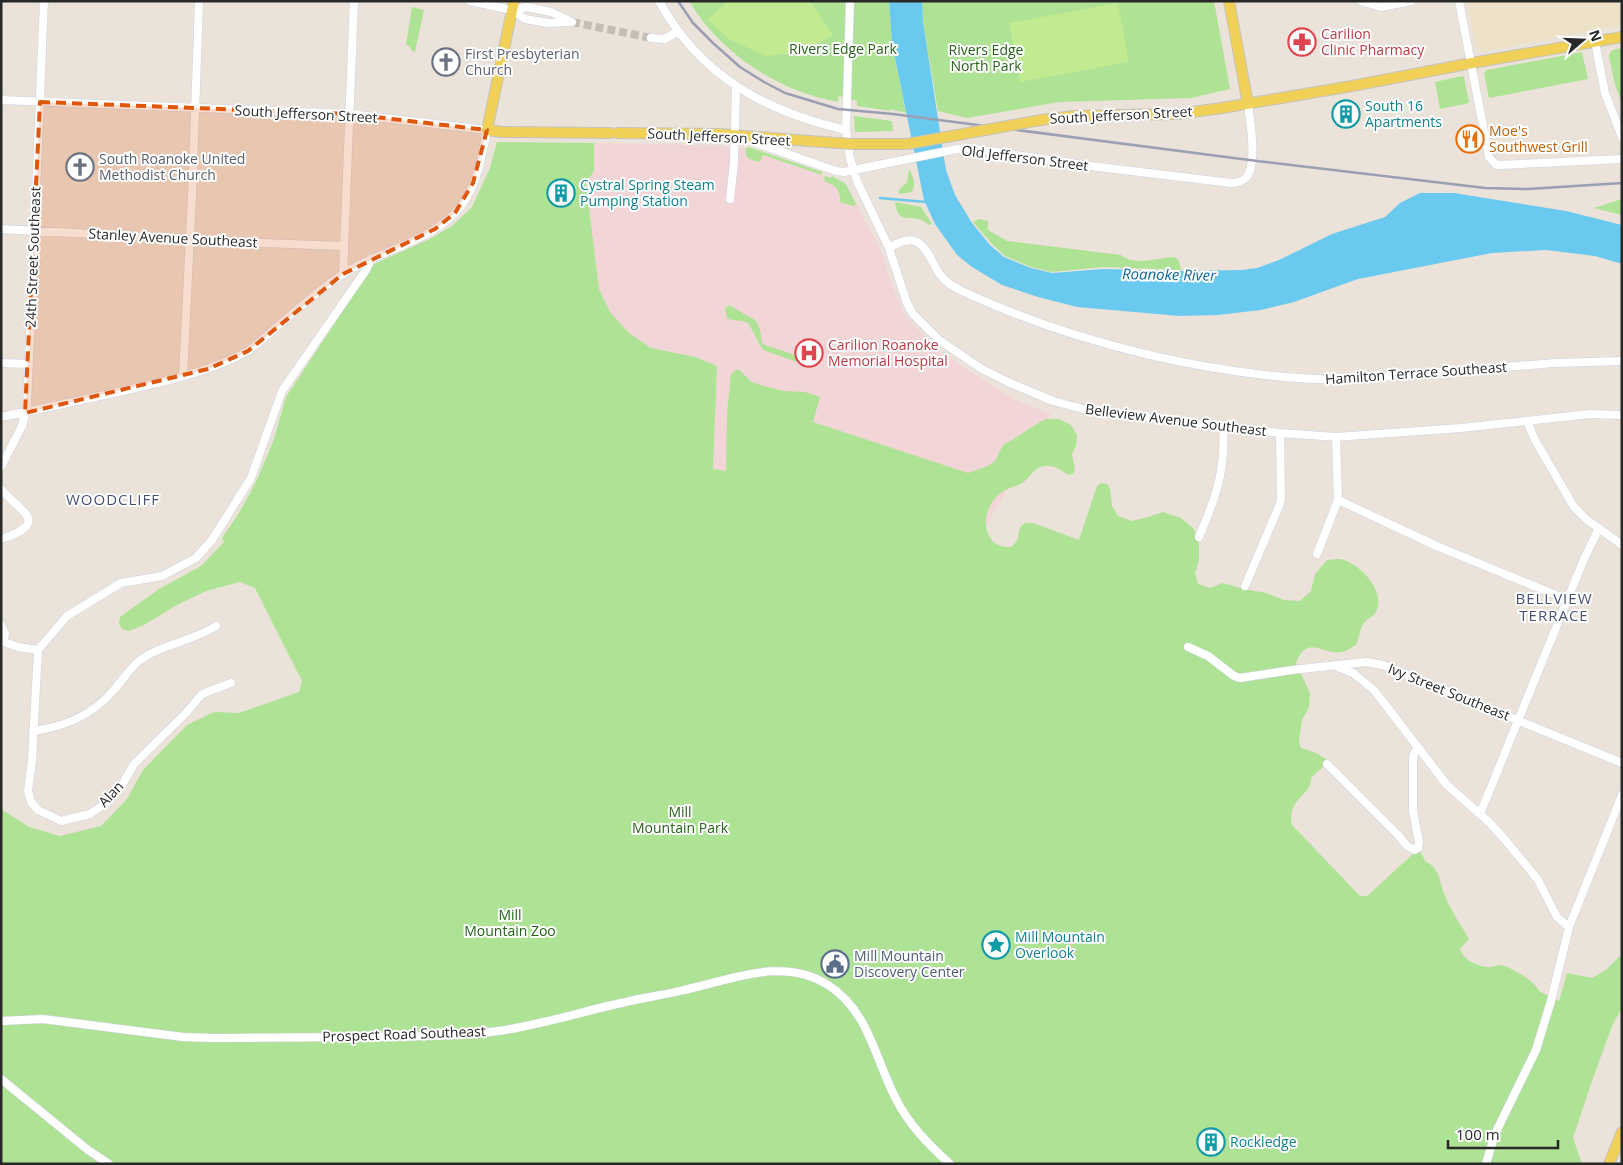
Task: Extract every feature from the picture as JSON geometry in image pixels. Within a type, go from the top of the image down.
[{"type":"main road","points":[[1229,1],[1248,104]]},
{"type":"main road","points":[[487,130],[513,5]]},
{"type":"main road","name":"South Jefferson Street","points":[[487,130],[502,132],[734,134],[852,144],[907,144],[1041,120],[1074,116],[1162,115],[1222,108],[1352,86],[1472,62],[1622,37]]},
{"type":"main road","points":[[1609,1164],[1622,1132]]},
{"type":"street","name":"24th Street Southeast","points":[[1,467],[22,426],[27,407],[44,1]]},
{"type":"street","points":[[183,376],[199,1]]},
{"type":"street","points":[[343,274],[354,1]]},
{"type":"street","points":[[470,1],[513,5],[527,7],[551,12],[572,22],[548,23],[525,19],[513,5]]},
{"type":"street","points":[[659,1],[678,31],[705,62],[736,87],[782,111],[823,125],[846,130]]},
{"type":"street","name":"Belleview Avenue Southeast","points":[[850,1],[846,130],[853,170],[863,197],[889,248],[907,303],[913,314],[939,340],[982,369],[1046,398],[1092,412],[1280,433],[1336,437],[1590,414],[1622,416]]},
{"type":"street","points":[[1361,1],[1381,7],[1411,1]]},
{"type":"street","points":[[1460,1],[1489,157],[1495,164],[1622,159]]},
{"type":"street","points":[[650,38],[665,39],[678,31]]},
{"type":"street","points":[[1595,42],[1604,93],[1622,137]]},
{"type":"street","points":[[730,199],[734,163],[736,87]]},
{"type":"street","name":"South Jefferson Street","points":[[1,100],[349,114],[487,130]]},
{"type":"street","name":"Old Jefferson Street","points":[[734,134],[836,171],[844,172],[968,148],[1090,166],[1231,183],[1240,182],[1247,177],[1250,169],[1252,144],[1248,104]]},
{"type":"street","points":[[1,417],[183,376],[233,359],[248,350],[343,274],[435,229],[455,213],[468,195],[476,177],[487,130]]},
{"type":"street","name":"Stanley Avenue Southeast","points":[[1,228],[344,246]]},
{"type":"street","name":"Hamilton Terrace Southeast","points":[[889,248],[907,240],[918,243],[947,282],[1004,309],[1046,326],[1136,351],[1198,364],[1273,376],[1342,380],[1555,363],[1622,361]]},
{"type":"street","points":[[216,626],[196,637],[160,650],[139,661],[112,692],[92,711],[53,728],[33,731],[38,650],[67,616],[121,583],[162,576],[196,558],[212,540],[251,478],[282,391],[366,270],[371,259]]},
{"type":"street","points":[[1,363],[28,364]]},
{"type":"street","points":[[1527,421],[1535,440],[1574,508],[1622,545]]},
{"type":"street","points":[[1199,537],[1212,507],[1221,475],[1224,444],[1223,426]]},
{"type":"street","points":[[1246,586],[1280,504],[1280,433]]},
{"type":"street","points":[[1317,554],[1338,500],[1336,437]]},
{"type":"street","points":[[1,489],[24,511],[28,520],[25,529],[21,532],[1,539]]},
{"type":"street","points":[[1338,500],[1439,547],[1568,600]]},
{"type":"street","points":[[1480,814],[1599,528]]},
{"type":"street","points":[[1,625],[5,633],[2,643],[38,650]]},
{"type":"street","name":"Ivy Street Southeast","points":[[1188,647],[1208,656],[1234,676],[1240,678],[1366,662],[1383,665],[1622,763]]},
{"type":"street","points":[[1336,666],[1353,674],[1374,690],[1447,785],[1496,829],[1538,880],[1557,917],[1570,927]]},
{"type":"street","name":"Alan","points":[[33,731],[28,791],[31,802],[38,810],[61,821],[90,814],[106,803],[121,787],[134,764],[186,713],[202,694],[231,683]]},
{"type":"street","points":[[1327,764],[1407,846],[1415,850],[1419,846],[1413,811],[1414,754],[1417,748]]},
{"type":"street","points":[[1486,1164],[1495,1134],[1536,1050],[1570,927],[1622,795]]},
{"type":"street","name":"Prospect Road Southeast","points":[[1,1021],[43,1019],[183,1037],[214,1038],[460,1035],[529,1026],[627,1001],[682,991],[763,971],[787,971],[814,977],[847,1000],[861,1019],[894,1097],[907,1119],[921,1136],[950,1164]]},
{"type":"street","points":[[1,1079],[88,1150],[109,1164]]},
{"type":"highlighted area","points":[[40,102],[349,114],[487,130],[473,183],[455,213],[435,229],[343,274],[248,351],[208,369],[25,413]]},
{"type":"shaded area","points":[[1467,1],[1613,1],[1622,8],[1622,25],[1481,52],[1476,48]]},
{"type":"shaded area","name":"Carilion Roanoke Memorial Hospital","points":[[594,143],[715,145],[750,149],[843,182],[847,186],[882,252],[891,282],[905,316],[937,349],[977,376],[1012,398],[1051,414],[968,558],[736,473],[713,470],[717,366],[695,357],[651,348],[629,333],[610,312],[599,289],[586,183],[594,171]]},
{"type":"green space","name":"Rivers Edge Park","points":[[689,1],[889,1],[892,43],[906,113],[890,109],[891,111],[857,106],[857,101],[839,96],[838,102],[816,97],[773,79],[753,67],[717,38]]},
{"type":"green space","points":[[728,1],[810,1],[833,35],[804,52],[765,56],[729,39],[707,19]]},
{"type":"green space","name":"Rivers Edge North Park","points":[[922,1],[1214,1],[1230,89],[1191,98],[1059,102],[967,118],[938,111],[923,22]]},
{"type":"green space","points":[[1118,3],[1129,62],[1020,82],[1009,23]]},
{"type":"green space","points":[[412,7],[424,10],[415,52],[406,45]]},
{"type":"green space","points":[[1622,48],[1622,103],[1615,85],[1609,56],[1615,49]]},
{"type":"green space","points":[[1582,52],[1588,79],[1489,98],[1484,73],[1487,70]]},
{"type":"green space","points":[[1464,77],[1469,103],[1440,109],[1435,82]]},
{"type":"green space","points":[[854,116],[892,121],[893,131],[855,132]]},
{"type":"green space","name":"Mill Mountain Park","points":[[497,142],[594,143],[594,171],[586,183],[599,289],[610,312],[629,333],[651,348],[695,357],[717,366],[713,469],[726,471],[727,412],[731,374],[738,369],[752,382],[784,391],[805,392],[820,397],[813,422],[968,473],[988,466],[995,461],[1003,445],[1030,428],[1046,419],[1059,419],[1071,425],[1077,435],[1076,446],[1072,454],[1075,470],[1073,474],[1068,475],[1051,466],[1043,466],[1034,471],[1024,482],[997,496],[990,506],[986,518],[987,530],[993,542],[1001,546],[1011,547],[1017,541],[1020,527],[1025,523],[1033,523],[1079,540],[1097,486],[1101,483],[1107,484],[1110,489],[1112,506],[1118,516],[1132,521],[1163,512],[1181,518],[1194,529],[1199,545],[1199,560],[1195,573],[1198,584],[1210,588],[1223,583],[1266,593],[1284,600],[1300,601],[1311,591],[1315,574],[1327,560],[1339,559],[1346,561],[1367,576],[1376,591],[1378,606],[1374,615],[1366,620],[1363,625],[1356,645],[1344,651],[1335,652],[1311,647],[1305,649],[1296,663],[1310,693],[1309,707],[1302,720],[1299,741],[1301,748],[1316,753],[1329,761],[1311,778],[1307,789],[1296,803],[1291,816],[1292,825],[1360,896],[1367,896],[1414,853],[1420,851],[1426,862],[1431,864],[1437,872],[1447,902],[1469,939],[1460,949],[1464,956],[1471,962],[1479,965],[1490,967],[1500,965],[1510,968],[1528,979],[1539,991],[1559,1001],[1567,973],[1592,978],[1606,970],[1622,954],[1622,1008],[1612,1026],[1573,1138],[1582,1164],[1,1164],[1,809],[29,827],[60,836],[101,826],[127,799],[143,770],[187,725],[214,712],[239,713],[299,692],[302,681],[255,588],[240,582],[206,591],[175,606],[144,625],[129,631],[122,629],[119,624],[120,617],[159,589],[201,566],[224,542],[222,538],[239,513],[256,482],[273,442],[286,397],[374,264],[430,239],[452,226],[472,207],[490,168]]},
{"type":"green space","points":[[749,147],[822,172],[822,175],[763,155],[760,162],[752,160],[747,157],[745,152],[746,148]]},
{"type":"green space","points":[[909,170],[914,181],[912,192],[899,194],[899,190],[907,182]]},
{"type":"green space","points":[[825,176],[831,178],[832,176],[846,184],[856,204],[853,206],[840,202],[838,191],[834,186],[824,181]]},
{"type":"green space","points":[[1622,199],[1622,215],[1594,208]]},
{"type":"green space","points":[[895,202],[921,207],[932,224],[929,225],[918,219],[899,215]]},
{"type":"green space","points":[[979,219],[988,221],[988,230],[1007,241],[1121,255],[1126,259],[1140,261],[1175,257],[1179,261],[1181,270],[1103,267],[1052,272],[1031,267],[1005,256],[992,244],[973,222]]},
{"type":"green space","points":[[729,305],[755,320],[760,329],[762,344],[795,355],[797,349],[806,351],[816,364],[797,362],[763,350],[748,323],[727,318],[725,309]]},
{"type":"water","name":"Roanoke River","points":[[889,1],[922,1],[923,22],[946,170],[955,195],[972,223],[990,245],[1004,257],[1031,268],[1052,273],[1103,269],[1183,271],[1257,268],[1279,260],[1332,234],[1385,217],[1400,203],[1420,193],[1454,193],[1566,211],[1622,225],[1622,264],[1595,256],[1546,250],[1492,253],[1358,279],[1294,302],[1261,310],[1218,315],[1180,316],[1077,307],[1002,285],[972,267],[957,255],[935,224],[924,200],[892,43]]},
{"type":"waterway","points":[[880,198],[926,202]]},
{"type":"tunnel","points":[[572,22],[651,38]]},
{"type":"railway","points":[[678,1],[693,23],[740,67],[785,93],[838,109],[893,114],[1485,188],[1528,189],[1622,183]]},
{"type":"place","name":"Carilion Clinic Pharmacy","points":[[1302,42]]},
{"type":"place","name":"First Presbyterian Church","points":[[446,62]]},
{"type":"place","name":"South 16 Apartments","points":[[1346,114]]},
{"type":"place","name":"Moe's Southwest Grill","points":[[1470,139]]},
{"type":"place","name":"South Roanoke United Methodist Church","points":[[80,167]]},
{"type":"place","name":"Cystral Spring Steam Pumping Station","points":[[561,193]]},
{"type":"place","name":"Carilion Roanoke Memorial Hospital","points":[[809,353]]},
{"type":"place","name":"Mill Mountain Overlook","points":[[996,945]]},
{"type":"place","name":"Mill Mountain Discovery Center","points":[[835,964]]},
{"type":"place","name":"Rockledge","points":[[1211,1142]]},
{"type":"district","name":"WOODCLIFF","points":[[113,500]]},
{"type":"district","name":"BELLVIEW TERRACE","points":[[1554,608]]},
{"type":"park label","name":"Mill Mountain Zoo","points":[[510,924]]}]
